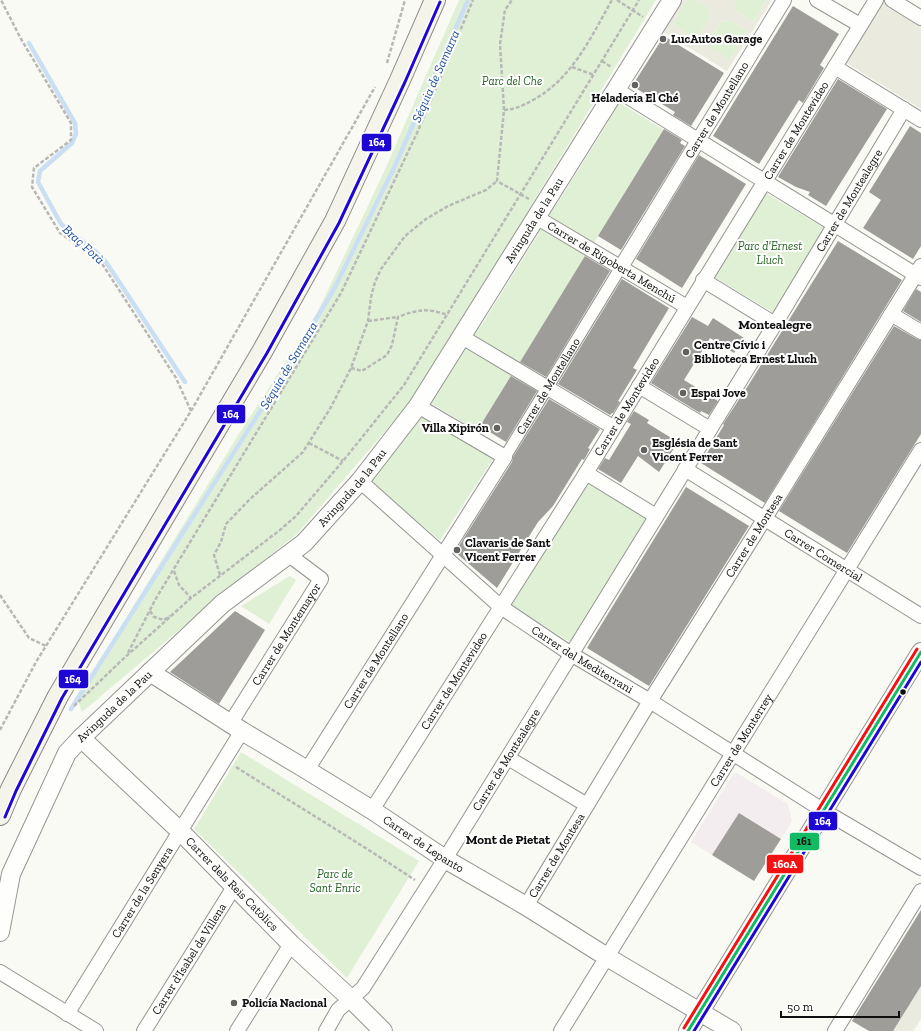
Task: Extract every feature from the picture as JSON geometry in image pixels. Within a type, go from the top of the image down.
[{"type":"main road","points":[[0,816],[11,789],[58,696],[263,350],[335,221],[435,0]]},
{"type":"street","name":"Avinguda de la Pau","points":[[0,932],[11,874],[67,753],[222,604],[304,543],[360,481],[418,406],[672,0]]},
{"type":"street","name":"Carrer de Montellano","points":[[308,770],[505,457],[784,0]]},
{"type":"street","points":[[817,0],[860,26]]},
{"type":"street","name":"Carrer de Montevideo","points":[[372,810],[586,473],[876,0]]},
{"type":"street","points":[[892,0],[921,18]]},
{"type":"street","points":[[835,67],[921,120]]},
{"type":"street","points":[[617,90],[835,225],[919,273]]},
{"type":"street","name":"Carrer de Montealegre","points":[[326,1031],[338,1010],[363,988],[427,888],[775,324],[904,109]]},
{"type":"street","name":"Carrer de Rigoberta Menchú","points":[[540,212],[621,267],[687,307]]},
{"type":"street","name":"Carrer de Montesa","points":[[526,906],[650,700],[891,314],[919,273]]},
{"type":"street","points":[[703,280],[775,324]]},
{"type":"street","points":[[891,314],[921,332]]},
{"type":"street","points":[[462,337],[614,427]]},
{"type":"street","points":[[638,386],[710,429]]},
{"type":"street","points":[[418,406],[505,457]]},
{"type":"street","name":"Carrer de Monterrey","points":[[561,1031],[921,450]]},
{"type":"street","name":"Carrer Comercial","points":[[685,469],[921,616]]},
{"type":"street","points":[[586,473],[656,516]]},
{"type":"street","name":"Carrer del Mediterrani","points":[[360,481],[501,608],[571,654],[650,700],[824,811],[921,868]]},
{"type":"street","name":"Carrer de Montemayor","points":[[236,727],[321,579],[289,555]]},
{"type":"street","points":[[688,1031],[921,652]]},
{"type":"street","name":"Carrer de Lepanto","points":[[150,672],[236,727],[372,810],[445,859],[526,906],[607,957],[732,1031]]},
{"type":"street","name":"Carrer de la Senyera","points":[[67,1014],[224,759],[236,727]]},
{"type":"street","name":"Carrer dels Reis Catòlics","points":[[81,738],[180,831],[291,944],[351,999],[383,1031]]},
{"type":"street","name":"Carrer de Montesa","points":[[508,758],[587,805]]},
{"type":"street","name":"Carrer d'Isabel de Villena","points":[[144,1031],[234,887]]},
{"type":"street","points":[[835,1031],[921,890]]},
{"type":"street","points":[[237,1031],[291,944]]},
{"type":"street","points":[[0,972],[96,1031]]},
{"type":"path","points":[[1,0],[21,39],[71,123],[71,140],[34,168],[32,187],[60,233],[99,259],[176,378],[191,411]]},
{"type":"path","points":[[386,65],[405,0]]},
{"type":"path","points":[[127,656],[150,610],[341,293],[417,133],[474,0]]},
{"type":"path","points":[[220,576],[214,555],[221,542],[226,524],[249,500],[302,452],[309,443],[331,407],[350,368],[368,322],[371,297],[375,282],[382,269],[405,236],[426,218],[448,206],[486,190],[497,181],[504,110],[500,44],[505,10],[512,0]]},
{"type":"path","points":[[504,110],[516,109],[553,87],[572,67],[612,0]]},
{"type":"path","points":[[617,0],[633,10]]},
{"type":"path","points":[[71,709],[191,598],[296,516],[343,461],[404,385],[639,0]]},
{"type":"path","points":[[572,67],[594,75]]},
{"type":"path","points":[[0,730],[36,662],[191,411],[376,86]]},
{"type":"path","points":[[497,181],[521,195],[540,212]]},
{"type":"path","points":[[368,322],[398,317],[414,311],[432,310],[448,315]]},
{"type":"path","points":[[350,368],[362,371],[387,355],[392,345],[398,317]]},
{"type":"path","points":[[309,443],[343,461]]},
{"type":"path","points":[[174,570],[179,585],[191,598]]},
{"type":"path","points":[[0,595],[29,638],[46,646]]},
{"type":"path","points":[[150,610],[154,617],[164,620],[176,612]]},
{"type":"path","points":[[224,759],[377,854],[427,888]]},
{"type":"shaded area","points":[[682,0],[687,0],[672,24],[696,39],[711,16],[709,8],[697,0],[735,0],[735,10],[754,22],[767,0],[772,0],[727,71],[662,31]],"holes":[[[729,20],[748,31],[730,60],[706,45],[721,22]]]},
{"type":"shaded area","points":[[883,1],[921,25],[921,109],[845,62]]},
{"type":"shaded area","points":[[735,773],[788,804],[792,821],[781,839],[739,813],[712,855],[691,842]]},
{"type":"shaded area","points":[[921,986],[921,1019],[913,1031],[893,1031]]},
{"type":"green space","name":"Parc del Che","points":[[459,0],[656,0],[416,395],[297,534],[234,584],[82,712],[77,698],[237,437],[317,313],[383,174]]},
{"type":"green space","points":[[687,0],[697,0],[709,8],[711,16],[696,39],[672,24]]},
{"type":"green space","points":[[735,0],[767,0],[754,22],[735,10],[733,2]]},
{"type":"green space","points":[[729,20],[748,31],[730,60],[706,46],[721,22]]},
{"type":"green space","points":[[618,102],[664,130],[592,246],[543,216],[552,201],[557,204],[609,121],[604,118]]},
{"type":"green space","name":"Parc d'Ernest Lluch","points":[[766,193],[825,228],[774,313],[714,277]]},
{"type":"green space","points":[[539,223],[588,252],[519,364],[471,335],[478,323],[481,326],[539,233],[535,230]]},
{"type":"green space","points":[[465,342],[514,372],[477,431],[429,402]]},
{"type":"green space","points":[[419,407],[493,459],[440,540],[366,480]]},
{"type":"green space","points":[[588,479],[648,516],[570,642],[510,605]]},
{"type":"green space","points":[[290,576],[296,580],[269,624],[241,606]]},
{"type":"green space","name":"Parc de Sant Enric","points":[[241,752],[419,861],[347,978],[194,829]]},
{"type":"building","points":[[793,6],[839,34],[820,65],[824,68],[803,103],[799,100],[759,164],[713,136]]},
{"type":"building","points":[[664,36],[724,73],[691,126],[673,115],[675,112],[632,86]]},
{"type":"building","points":[[838,79],[887,109],[826,206],[808,195],[810,192],[796,187],[778,177]]},
{"type":"building","points":[[910,126],[921,133],[921,246],[913,259],[863,228],[881,200],[869,192]]},
{"type":"building","points":[[664,129],[682,140],[680,143],[685,146],[621,250],[598,236]]},
{"type":"building","points":[[699,155],[746,184],[682,288],[636,259]]},
{"type":"building","points":[[838,241],[902,280],[765,503],[701,463],[724,425],[723,424]]},
{"type":"building","points":[[585,256],[610,271],[546,377],[520,362]]},
{"type":"building","points":[[622,279],[669,308],[633,368],[637,370],[618,401],[620,402],[610,415],[558,384]]},
{"type":"building","points":[[916,289],[921,292],[921,322],[903,311]]},
{"type":"building","points":[[692,317],[708,326],[713,318],[744,338],[734,353],[710,338],[684,380],[718,401],[709,415],[701,411],[700,413],[651,383]]},
{"type":"building","points":[[894,326],[921,340],[921,434],[847,553],[779,511]]},
{"type":"building","points":[[511,376],[537,391],[506,442],[480,426]]},
{"type":"building","points":[[549,399],[600,429],[588,448],[590,449],[584,460],[582,459],[553,506],[538,522],[497,588],[455,552],[512,462],[513,457]]},
{"type":"building","name":"Església de Sant Vicent Ferrer","points":[[634,411],[649,420],[647,423],[678,442],[659,472],[638,456],[621,483],[598,469],[605,458],[609,460],[631,424],[627,422]]},
{"type":"building","points":[[686,487],[749,526],[649,686],[587,648]]},
{"type":"building","points":[[235,611],[265,630],[219,704],[170,672]]},
{"type":"building","points":[[739,813],[781,839],[754,881],[712,855]]},
{"type":"building","points":[[921,910],[921,986],[893,1031],[869,1031],[852,1021]]},
{"type":"waterway","name":"Séquia de Samarra","points":[[71,709],[271,394],[334,289],[394,168],[468,0]]},
{"type":"waterway","name":"Braç Forà","points":[[29,43],[75,123],[76,134],[72,143],[40,171],[38,182],[61,224],[95,251],[106,262],[185,382]]},
{"type":"transit line","name":"164","points":[[5,817],[16,791],[62,698],[267,353],[339,223],[405,82],[440,2]]},
{"type":"transit line","name":"160A","points":[[684,1028],[917,649]]},
{"type":"transit line","name":"161","points":[[688,1031],[921,652]]},
{"type":"transit line","name":"164","points":[[694,1031],[921,662]]},
{"type":"place","name":"LucAutos Garage","points":[[663,39]]},
{"type":"place","name":"Heladería El Ché","points":[[635,85]]},
{"type":"place","name":"Centre Cívic i Biblioteca Ernest Lluch","points":[[686,352]]},
{"type":"place","name":"Espai Jove","points":[[683,393]]},
{"type":"place","name":"Villa Xipirón","points":[[497,428]]},
{"type":"place","name":"Església de Sant Vicent Ferrer","points":[[644,450]]},
{"type":"place","name":"Clavaris de Sant Vicent Ferrer","points":[[457,550]]},
{"type":"place","name":"Policía Nacional","points":[[234,1003]]},
{"type":"district","name":"Montealegre","points":[[775,324]]},
{"type":"district","name":"Mont de Pietat","points":[[508,839]]}]
